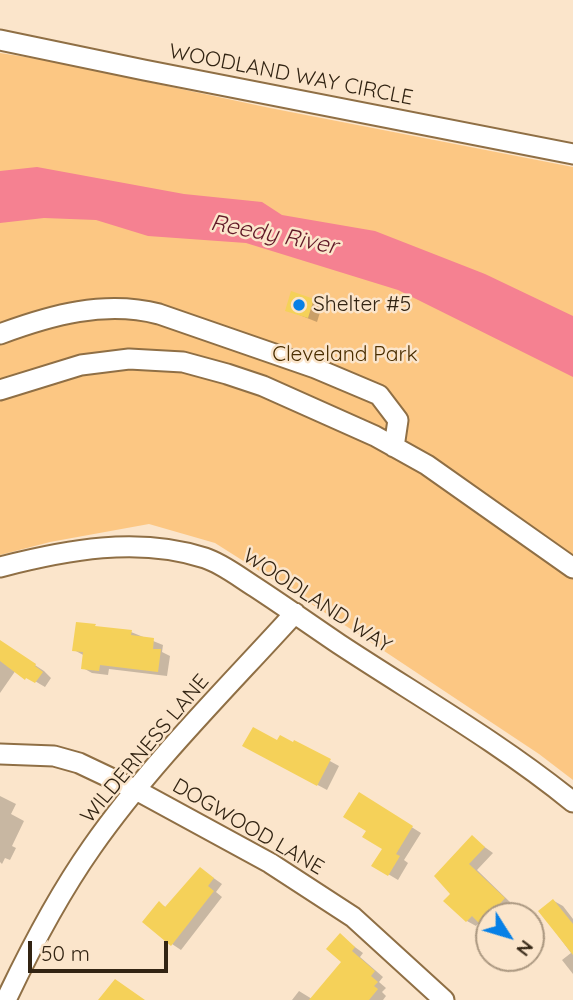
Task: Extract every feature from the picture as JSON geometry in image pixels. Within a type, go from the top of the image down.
[{"type":"street","name":"WOODLAND WAY CIRCLE","points":[[0,40],[573,154]]},
{"type":"street","points":[[0,334],[99,307],[135,308],[159,314],[315,368],[379,395],[398,420],[394,447]]},
{"type":"street","points":[[0,390],[81,365],[129,359],[183,362],[263,386],[375,436],[428,465],[573,568]]},
{"type":"street","name":"WOODLAND WAY","points":[[0,567],[77,550],[142,546],[204,558],[227,568],[486,737],[530,767],[573,802]]},
{"type":"street","name":"WILDERNESS LANE","points":[[6,1000],[65,888],[92,846],[136,790],[295,613]]},
{"type":"street","name":"DOGWOOD LANE","points":[[0,754],[54,756],[79,762],[136,790],[312,889],[353,917],[444,1000]]},
{"type":"green space","name":"Cleveland Park","points":[[0,53],[573,167],[573,780],[539,754],[357,633],[215,543],[149,524],[50,542],[0,555]]},
{"type":"water","name":"Reedy River","points":[[37,167],[184,194],[262,202],[282,215],[375,231],[485,274],[573,316],[573,377],[398,290],[246,243],[148,236],[96,220],[44,218],[0,223],[0,171]]},
{"type":"building","name":"Shelter #5","points":[[291,291],[314,299],[308,318],[285,311]]},
{"type":"building","points":[[76,622],[132,630],[131,635],[154,638],[153,649],[161,649],[158,672],[100,665],[99,671],[81,669],[83,652],[72,651]]},
{"type":"building","points":[[0,640],[36,664],[43,672],[35,683],[26,678],[25,680],[0,661]]},
{"type":"building","points":[[253,727],[277,740],[280,735],[293,742],[294,740],[331,759],[317,786],[242,746]]},
{"type":"building","points":[[359,792],[413,826],[396,854],[400,856],[388,876],[371,866],[382,849],[362,837],[366,831],[343,817]]},
{"type":"building","points":[[472,835],[485,847],[469,864],[505,898],[501,902],[475,902],[475,919],[472,916],[466,922],[443,901],[450,894],[434,876]]},
{"type":"building","points":[[200,867],[214,878],[208,886],[214,891],[171,946],[142,922],[159,901],[165,907]]},
{"type":"building","points":[[553,899],[573,924],[573,955],[545,920],[545,905]]},
{"type":"building","points":[[340,933],[355,947],[352,951],[375,971],[371,976],[378,982],[374,986],[378,989],[369,1000],[309,1000],[341,962],[326,949]]},
{"type":"building","points":[[115,979],[145,1000],[98,1000]]},
{"type":"place","name":"Shelter #5","points":[[299,305]]}]
